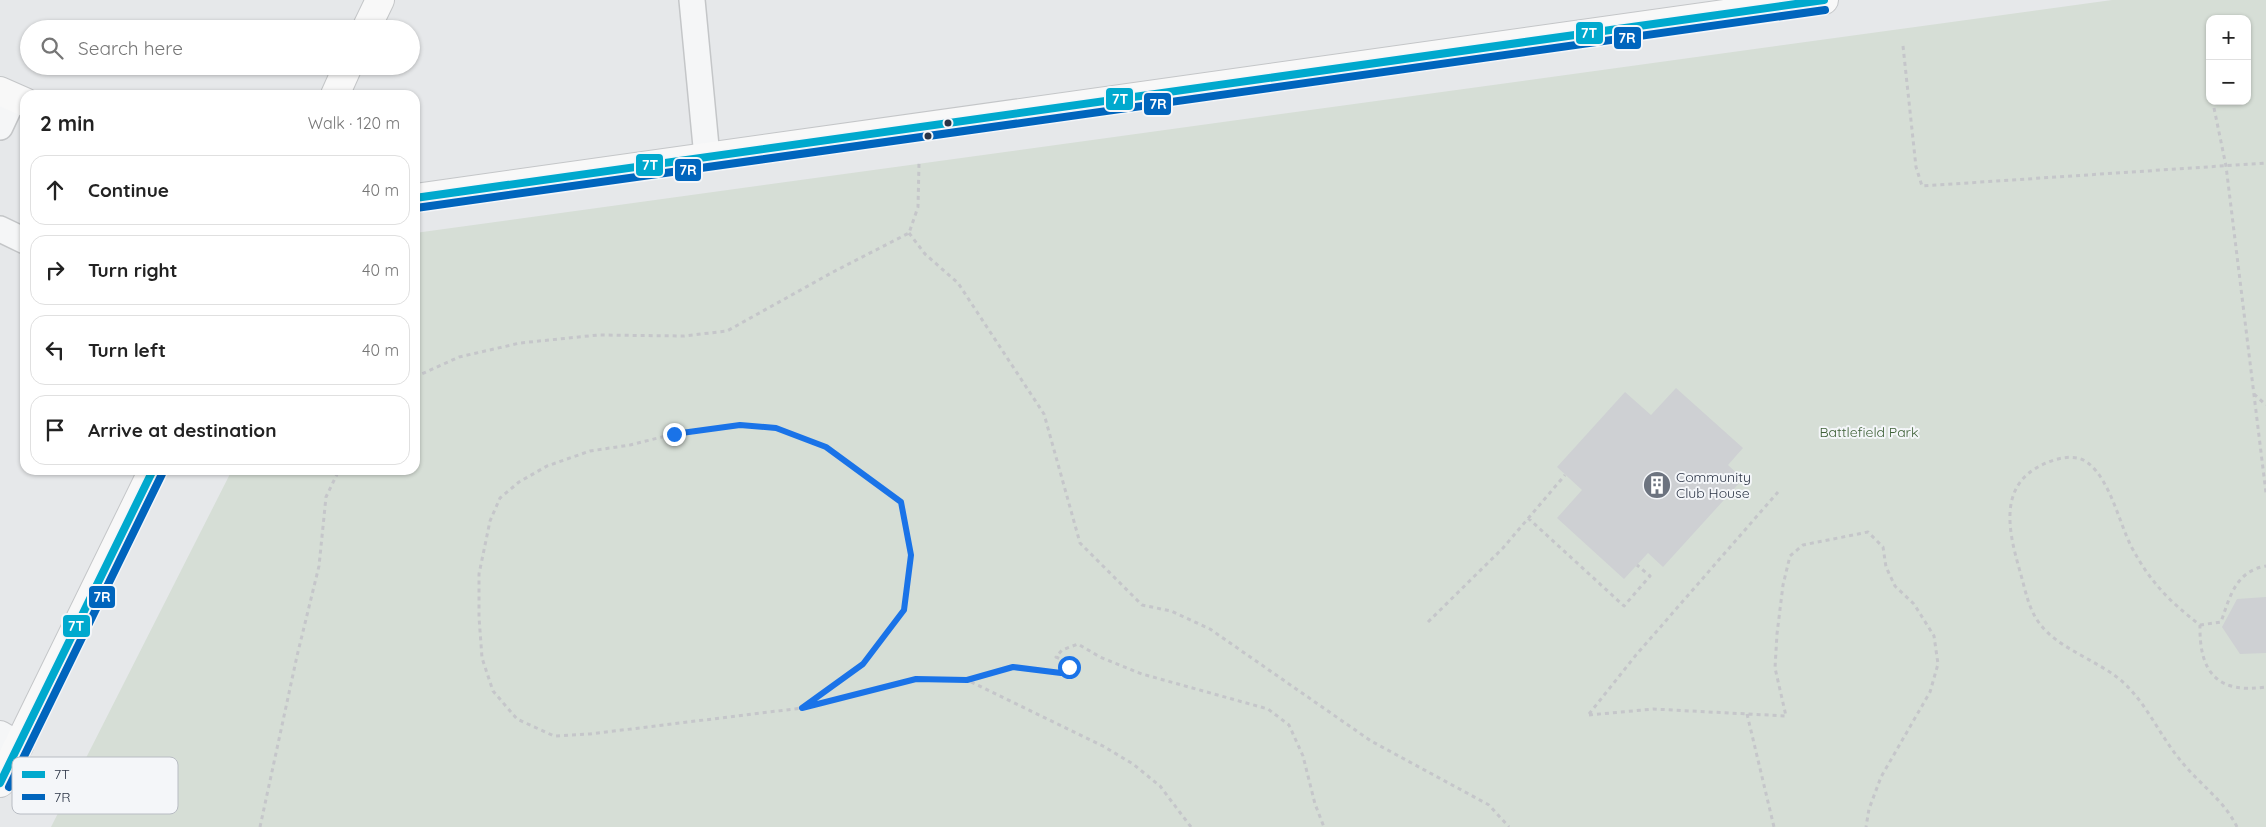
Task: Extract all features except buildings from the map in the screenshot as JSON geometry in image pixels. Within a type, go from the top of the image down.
[{"type":"street","points":[[370,20],[380,0]]},
{"type":"street","points":[[420,197],[1824,0]]},
{"type":"street","points":[[337,90],[344,75]]},
{"type":"street","points":[[0,783],[10,740],[151,475]]},
{"type":"lane","points":[[692,0],[707,157]]},
{"type":"lane","points":[[0,126],[13,97]]},
{"type":"lane","points":[[0,229],[20,239]]},
{"type":"path","points":[[1903,46],[1916,167],[1922,186],[2266,164]]},
{"type":"path","points":[[2214,108],[2226,166],[2266,493]]},
{"type":"path","points":[[420,375],[459,357],[520,343],[598,335],[684,336],[727,331],[833,272],[909,233],[918,207],[919,161]]},
{"type":"path","points":[[909,233],[925,254],[958,283],[1044,414],[1071,516],[1080,544],[1086,550],[1142,605],[1170,611],[1210,629],[1371,741],[1489,805],[1510,827]]},
{"type":"path","points":[[2254,393],[2266,405]]},
{"type":"path","points":[[802,708],[863,664],[904,610],[911,555],[901,502],[826,447],[776,428],[740,425],[674,434],[630,445],[590,451],[547,466],[519,482],[500,498],[490,521],[479,574],[479,617],[482,658],[493,691],[518,719],[554,736],[590,734],[802,708],[916,679],[967,680],[1013,667],[1061,673],[1069,667],[1063,660],[1056,657],[1062,650],[1078,644],[1100,657],[1142,674],[1268,709],[1289,726],[1303,756],[1315,804],[1324,827]]},
{"type":"path","points":[[2237,827],[2221,802],[2181,762],[2161,735],[2148,712],[2116,676],[2053,637],[2041,627],[2032,613],[2010,533],[2013,499],[2023,477],[2037,466],[2069,458],[2086,462],[2098,472],[2131,546],[2150,577],[2170,601],[2200,625],[2221,622],[2232,591],[2241,578],[2254,568],[2266,566]]},
{"type":"path","points":[[260,827],[297,656],[319,566],[326,498],[337,475]]},
{"type":"path","points":[[1428,622],[1504,548],[1565,475]]},
{"type":"path","points":[[1778,492],[1636,655],[1589,715],[1653,709],[1786,716],[1775,668],[1783,585],[1790,556],[1803,545],[1868,532],[1883,547],[1886,567],[1895,586],[1914,604],[1934,636],[1938,664],[1930,692],[1881,777],[1869,809],[1866,827]]},
{"type":"path","points":[[1528,518],[1624,606],[1650,576],[1637,565]]},
{"type":"path","points":[[2200,625],[2200,644],[2205,664],[2218,679],[2229,687],[2248,689],[2266,687]]},
{"type":"path","points":[[967,680],[1103,746],[1133,764],[1160,786],[1191,827]]},
{"type":"path","points":[[1747,714],[1774,827]]},
{"type":"green space","name":"Battlefield Park","points":[[2112,0],[2266,0],[2266,827],[51,827],[58,814],[178,814],[178,757],[86,757],[229,475],[420,475],[420,232]]},
{"type":"transit line","name":"7T","points":[[420,197],[1824,0]]},
{"type":"transit line","name":"7R","points":[[420,207],[1825,10]]},
{"type":"transit line","name":"7T","points":[[13,757],[151,475]]},
{"type":"transit line","name":"7R","points":[[24,757],[162,475]]},
{"type":"transit line","name":"7T","points":[[0,783],[12,758]]},
{"type":"transit line","name":"7R","points":[[9,787],[12,781]]},
{"type":"place","name":"Community Club House","points":[[1657,485]]},
{"type":"route","points":[[674,434],[740,425],[776,428],[826,447],[901,502],[911,555],[904,610],[863,664],[802,708],[916,679],[967,680],[1013,667],[1061,673],[1069,667]]}]
